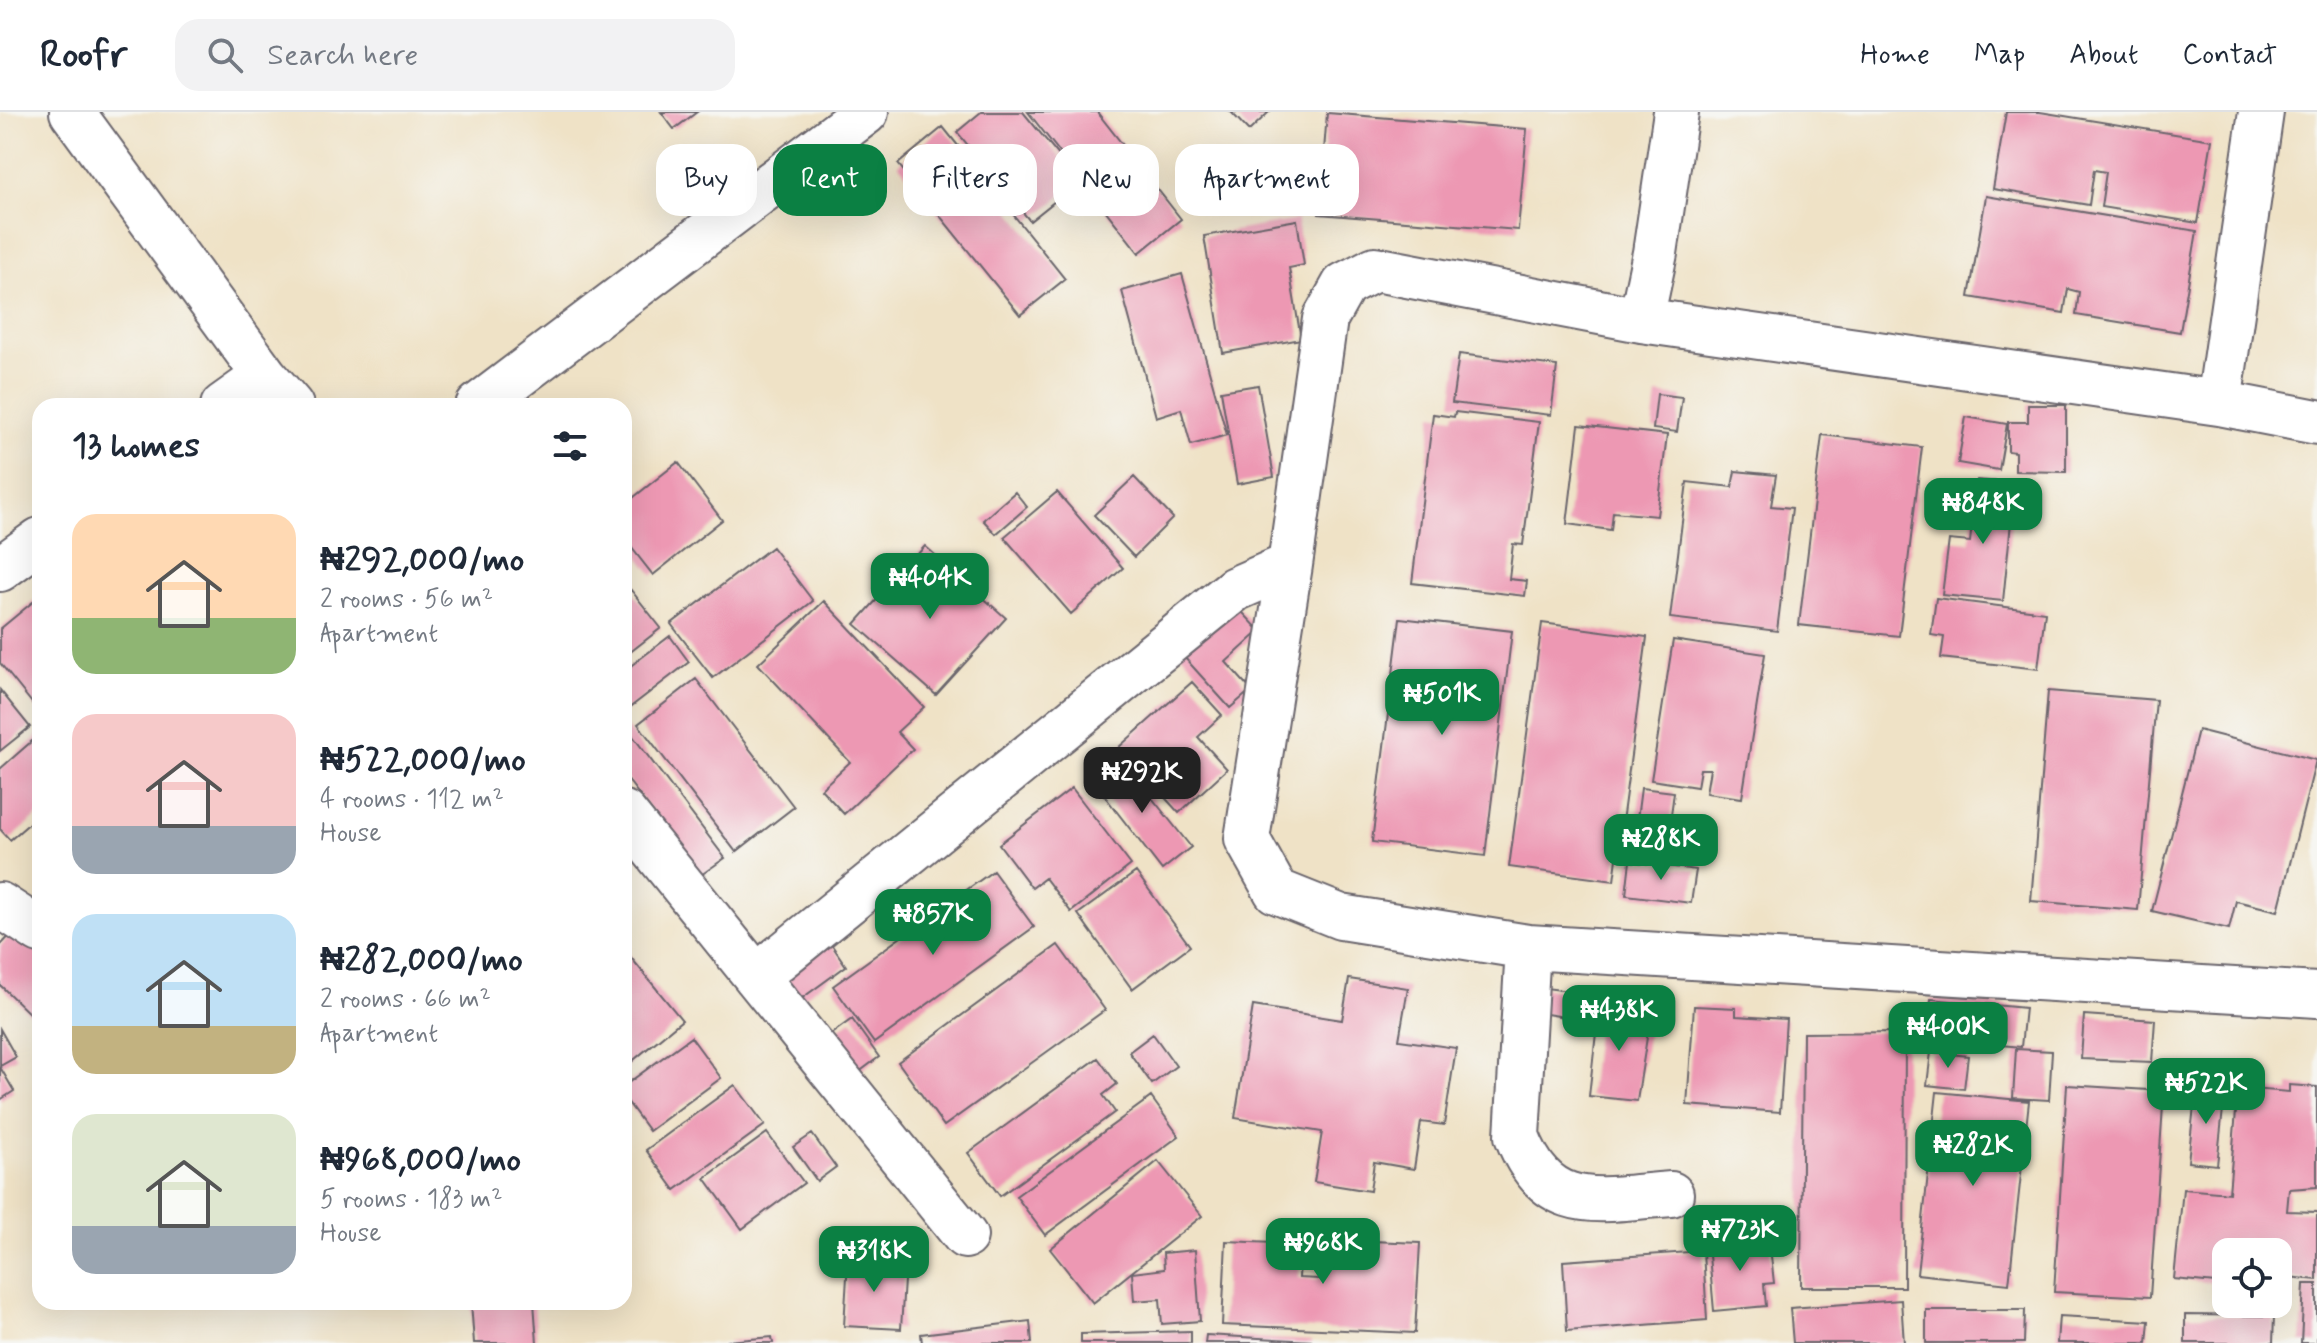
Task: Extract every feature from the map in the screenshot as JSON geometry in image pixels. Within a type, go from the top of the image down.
[{"type":"street","points":[[72,112],[278,391],[252,398]]},
{"type":"street","points":[[489,398],[866,112]]},
{"type":"street","points":[[1641,320],[1655,253],[1676,112]]},
{"type":"street","points":[[2219,403],[2261,112]]},
{"type":"street","points":[[2317,422],[2219,403],[1641,320],[1375,269],[1344,285],[1325,319],[1247,839],[1276,891],[1341,917],[1528,947],[2317,995]]},
{"type":"street","points":[[0,569],[32,546]]},
{"type":"street","points":[[756,977],[1235,589],[1290,565]]},
{"type":"street","points":[[632,823],[965,1236]]},
{"type":"street","points":[[0,905],[32,926]]},
{"type":"street","points":[[1528,947],[1517,1136],[1527,1162],[1550,1188],[1577,1200],[1671,1194]]},
{"type":"building","points":[[661,112],[697,112],[674,129]]},
{"type":"building","points":[[981,112],[1023,112],[1053,148],[1053,203],[1037,215],[1037,144],[967,144],[957,132]]},
{"type":"building","points":[[1028,112],[1097,112],[1122,144],[1053,144]]},
{"type":"building","points":[[1231,112],[1269,112],[1249,131]]},
{"type":"building","points":[[2006,112],[2040,112],[2212,140],[2198,223],[2101,207],[2106,172],[2094,170],[2089,205],[1993,189]]},
{"type":"building","points":[[1327,113],[1527,129],[1518,230],[1344,216],[1359,216],[1359,144],[1325,144]]},
{"type":"building","points":[[943,127],[957,144],[922,144]]},
{"type":"building","points":[[1159,191],[1175,211],[1175,216],[1181,219],[1139,253],[1110,216],[1159,216]]},
{"type":"building","points":[[1986,196],[2197,231],[2180,332],[2076,315],[2079,292],[2068,289],[2064,313],[1969,297]]},
{"type":"building","points":[[940,216],[1014,216],[1065,279],[1020,315]]},
{"type":"building","points":[[1297,220],[1304,265],[1289,268],[1301,339],[1223,353],[1204,236]]},
{"type":"building","points":[[1182,274],[1227,435],[1191,445],[1181,409],[1156,417],[1122,291]]},
{"type":"building","points":[[1459,354],[1557,366],[1551,415],[1452,403]]},
{"type":"building","points":[[1258,385],[1274,477],[1237,484],[1221,391]]},
{"type":"building","points":[[1657,394],[1682,397],[1677,432],[1653,429]]},
{"type":"building","points":[[2028,405],[2066,405],[2066,472],[2015,471],[2015,452],[2008,451],[2008,422],[2028,422]]},
{"type":"building","points":[[1455,412],[1539,422],[1523,545],[1513,544],[1509,579],[1527,581],[1525,596],[1412,583],[1433,414],[1454,417]]},
{"type":"building","points":[[1966,417],[2007,424],[1999,470],[1958,463]]},
{"type":"building","points":[[1579,425],[1667,435],[1657,516],[1613,512],[1611,530],[1567,524]]},
{"type":"building","points":[[1822,435],[1922,447],[1899,636],[1799,625]]},
{"type":"building","points":[[678,462],[722,520],[653,575],[632,548],[632,499]]},
{"type":"building","points":[[1735,471],[1776,475],[1771,506],[1792,508],[1777,631],[1670,618],[1687,482],[1732,487]]},
{"type":"building","points":[[1134,477],[1173,518],[1134,557],[1094,515]]},
{"type":"building","points":[[1977,480],[2015,483],[2003,601],[1942,595],[1949,540],[1970,542]]},
{"type":"building","points":[[1015,492],[1027,507],[996,534],[983,520]]},
{"type":"building","points":[[1057,492],[1123,568],[1071,614],[1004,537]]},
{"type":"building","points":[[925,546],[1006,618],[936,695],[855,624]]},
{"type":"building","points":[[772,547],[813,601],[713,678],[671,624]]},
{"type":"building","points":[[632,591],[661,628],[632,651]]},
{"type":"building","points":[[1229,598],[1260,631],[1226,662],[1251,690],[1230,708],[1175,647]]},
{"type":"building","points":[[1936,598],[2045,612],[2038,669],[1941,658],[1944,637],[1931,635]]},
{"type":"building","points":[[824,601],[924,707],[897,732],[913,749],[844,814],[821,789],[850,762],[758,664]]},
{"type":"building","points":[[32,603],[32,703],[0,663],[0,629]]},
{"type":"building","points":[[1400,618],[1512,631],[1485,856],[1372,842]]},
{"type":"building","points":[[1542,623],[1647,637],[1614,881],[1509,867]]},
{"type":"building","points":[[670,636],[689,662],[632,706],[632,665]]},
{"type":"building","points":[[1673,640],[1765,654],[1742,798],[1706,793],[1710,769],[1700,769],[1697,787],[1651,780]]},
{"type":"building","points":[[696,679],[794,807],[736,852],[638,724]]},
{"type":"building","points":[[1192,682],[1222,715],[1198,737],[1227,769],[1179,813],[1119,747]]},
{"type":"building","points":[[0,690],[30,727],[0,751]]},
{"type":"building","points":[[2048,691],[2156,700],[2138,910],[2031,901]]},
{"type":"building","points":[[2198,730],[2316,760],[2278,911],[2236,901],[2229,929],[2152,911]]},
{"type":"building","points":[[632,735],[725,858],[701,875],[632,785]]},
{"type":"building","points":[[32,741],[32,821],[10,840],[0,829],[0,769]]},
{"type":"building","points":[[1121,759],[1191,847],[1162,870],[1093,781]]},
{"type":"building","points":[[1072,788],[1131,865],[1071,912],[1045,878],[1032,888],[999,844]]},
{"type":"building","points":[[1641,788],[1674,792],[1667,846],[1634,842]]},
{"type":"building","points":[[1630,861],[1696,870],[1691,903],[1626,895]]},
{"type":"building","points":[[993,871],[1034,927],[874,1043],[833,986]]},
{"type":"building","points":[[1136,872],[1190,946],[1132,989],[1078,914]]},
{"type":"building","points":[[16,929],[32,944],[32,1016],[0,985],[0,946]]},
{"type":"building","points":[[829,941],[846,966],[794,1004],[776,979]]},
{"type":"building","points":[[1058,945],[1105,1010],[944,1126],[898,1062]]},
{"type":"building","points":[[632,959],[682,1020],[632,1061]]},
{"type":"building","points":[[1349,979],[1408,988],[1399,1040],[1456,1048],[1444,1125],[1421,1122],[1414,1169],[1374,1162],[1370,1191],[1314,1182],[1322,1132],[1235,1118],[1253,1006],[1342,1020]]},
{"type":"building","points":[[1538,987],[1569,991],[1565,1017],[1534,1012]]},
{"type":"building","points":[[1931,999],[2025,1008],[2021,1047],[1927,1038]]},
{"type":"building","points":[[1599,1006],[1651,1012],[1637,1101],[1589,1096]]},
{"type":"building","points":[[1694,1006],[1736,1008],[1736,1016],[1786,1019],[1780,1112],[1687,1105]]},
{"type":"building","points":[[2084,1015],[2155,1020],[2152,1062],[2081,1059]]},
{"type":"building","points":[[852,1019],[879,1057],[855,1075],[827,1037]]},
{"type":"building","points":[[0,1029],[16,1057],[0,1066]]},
{"type":"building","points":[[1905,1032],[1904,1287],[1801,1287],[1803,1033]]},
{"type":"building","points":[[1153,1034],[1176,1066],[1152,1084],[1129,1052]]},
{"type":"building","points":[[691,1037],[721,1078],[649,1131],[632,1108],[632,1080]]},
{"type":"building","points":[[2016,1049],[2052,1051],[2049,1100],[2013,1098]]},
{"type":"building","points":[[1931,1052],[1968,1056],[1964,1089],[1927,1085]]},
{"type":"building","points":[[1098,1058],[1117,1084],[1103,1095],[1115,1112],[1000,1196],[968,1153]]},
{"type":"building","points":[[0,1067],[14,1091],[0,1100]]},
{"type":"building","points":[[735,1085],[765,1125],[675,1190],[646,1150]]},
{"type":"building","points":[[2067,1085],[2164,1091],[2150,1297],[2054,1292]]},
{"type":"building","points":[[2289,1085],[2317,1087],[2317,1187],[2289,1189],[2287,1211],[2317,1212],[2317,1280],[2292,1277],[2292,1238],[2212,1238],[2212,1283],[2174,1279],[2183,1189],[2229,1193],[2238,1088],[2289,1092]]},
{"type":"building","points":[[2196,1087],[2225,1090],[2217,1165],[2188,1162]]},
{"type":"building","points":[[1937,1092],[2029,1101],[2009,1284],[1917,1274]]},
{"type":"building","points":[[1151,1097],[1179,1136],[1045,1235],[1016,1196]]},
{"type":"building","points":[[767,1133],[804,1183],[742,1229],[705,1178]]},
{"type":"building","points":[[812,1134],[836,1167],[817,1181],[793,1147]]},
{"type":"building","points":[[1158,1161],[1202,1216],[1093,1303],[1050,1249]]},
{"type":"building","points":[[1769,1238],[1774,1283],[1764,1284],[1766,1306],[1714,1311],[1708,1244]]},
{"type":"building","points":[[1321,1239],[1420,1243],[1415,1333],[1222,1325],[1226,1241],[1301,1244],[1299,1278],[1319,1279]]},
{"type":"building","points":[[1195,1250],[1200,1321],[1162,1324],[1160,1299],[1134,1301],[1132,1273],[1164,1269],[1163,1253]]},
{"type":"building","points":[[1703,1251],[1707,1320],[1567,1331],[1563,1261]]},
{"type":"building","points":[[848,1260],[905,1263],[901,1329],[844,1326]]},
{"type":"building","points":[[2304,1284],[2317,1284],[2317,1343],[2301,1343]]},
{"type":"building","points":[[1901,1300],[1904,1343],[1793,1343],[1790,1308]]},
{"type":"building","points":[[472,1310],[535,1310],[537,1343],[474,1343]]},
{"type":"building","points":[[1926,1310],[2025,1310],[2024,1343],[1926,1343]]},
{"type":"building","points":[[2185,1315],[2274,1318],[2273,1343],[2185,1343]]},
{"type":"building","points":[[2059,1316],[2149,1321],[2147,1343],[2057,1343]]},
{"type":"building","points":[[1030,1321],[1032,1343],[922,1343],[921,1334]]},
{"type":"building","points":[[1191,1331],[1191,1343],[1081,1343],[1081,1334]]},
{"type":"building","points":[[1206,1335],[1311,1341],[1311,1343],[1205,1343]]},
{"type":"building","points":[[772,1337],[773,1343],[728,1343],[728,1341]]}]
